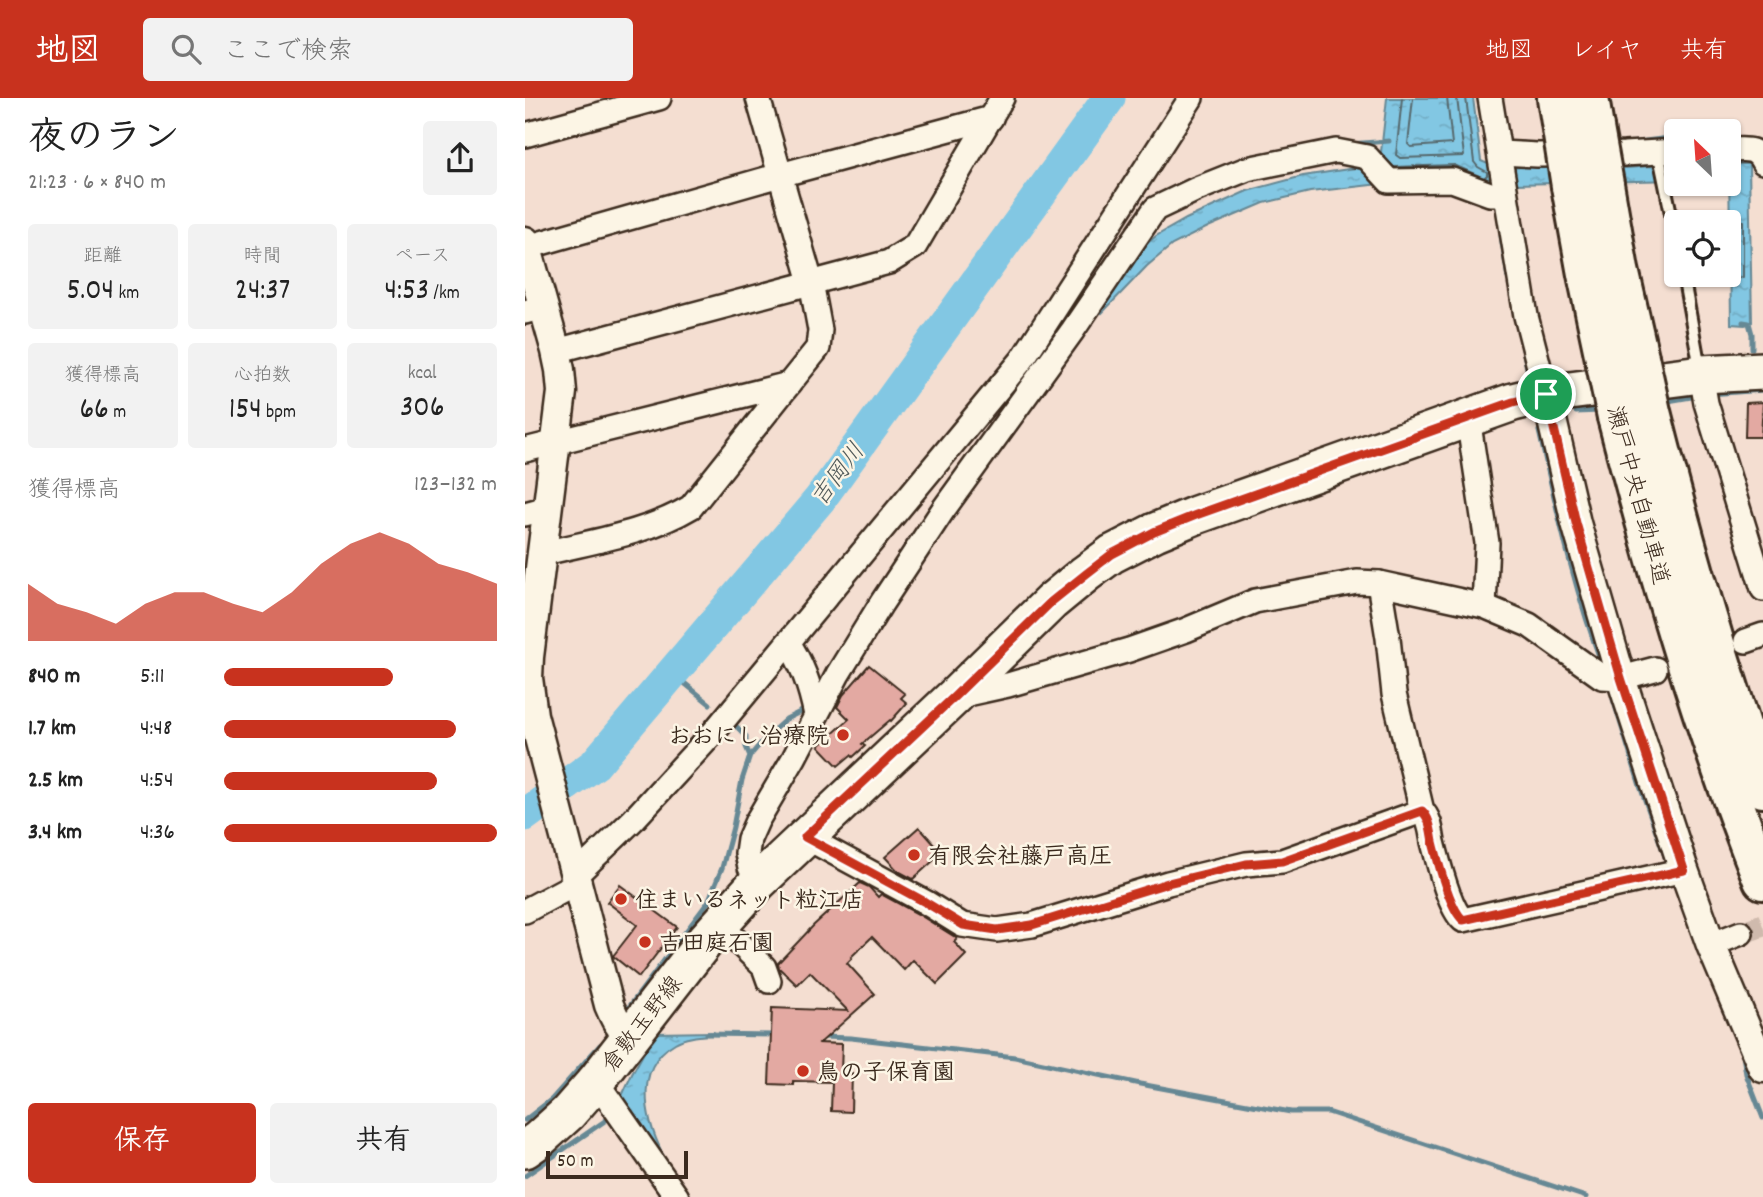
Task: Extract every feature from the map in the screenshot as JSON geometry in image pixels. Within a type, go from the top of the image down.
[{"type":"highway","name":"瀬戸中央自動車道","points":[[1576,113],[1587,185],[1619,270],[1622,358],[1662,584],[1689,675],[1763,880]]},
{"type":"highway","name":"瀬戸中央自動車道","points":[[1634,415],[1693,574],[1763,788]]},
{"type":"main road","name":"倉敷玉野線","points":[[525,1149],[568,1113],[610,1101],[631,1036],[719,924],[758,882],[1051,602],[1112,554],[1154,532],[1196,515],[1513,402],[1546,394],[1703,387],[1763,371]]},
{"type":"street","points":[[525,135],[659,98]]},
{"type":"street","points":[[541,554],[647,529],[691,508],[818,348],[820,330],[811,282],[758,98]]},
{"type":"street","points":[[556,351],[889,262],[915,246],[1002,98]]},
{"type":"street","points":[[525,911],[593,860],[669,782],[713,733],[1022,360],[1191,98]]},
{"type":"street","points":[[1490,98],[1500,180],[1526,316],[1576,523],[1621,678],[1684,870],[1711,945],[1763,1068]]},
{"type":"street","points":[[631,1036],[618,1024],[609,1004],[576,872],[529,718],[528,667],[541,554],[536,511],[556,441],[562,391],[556,351],[534,310],[526,244],[991,118]]},
{"type":"street","points":[[1741,150],[1758,153],[1763,162]]},
{"type":"street","points":[[758,882],[750,867],[747,853],[749,839],[794,758],[818,704],[943,510],[1073,330],[1155,209],[1198,188],[1247,169],[1336,151],[1367,157],[1389,181],[1500,180],[1562,155],[1664,155]]},
{"type":"street","points":[[525,450],[789,384]]},
{"type":"street","points":[[1703,387],[1763,589]]},
{"type":"street","points":[[1468,418],[1487,543],[1484,606]]},
{"type":"street","points":[[955,696],[1008,685],[1129,650],[1255,601],[1357,582],[1379,583],[1484,606],[1529,625],[1602,677],[1621,678],[1655,669]]},
{"type":"street","points":[[1379,583],[1394,694],[1422,811],[1427,815],[1435,851],[1456,915],[1463,920],[1684,870]]},
{"type":"street","points":[[788,643],[797,655],[818,704]]},
{"type":"street","points":[[805,837],[963,925],[997,930],[1032,925],[1168,883],[1246,864],[1282,861],[1422,811]]},
{"type":"street","points":[[719,924],[764,967],[769,981]]},
{"type":"street","points":[[1711,945],[1741,933]]},
{"type":"street","points":[[610,1101],[677,1197]]},
{"type":"lane","points":[[1685,287],[1703,387]]},
{"type":"water","points":[[1387,98],[1473,98],[1481,161],[1488,164],[1626,168],[1664,165],[1664,180],[1516,184],[1491,181],[1485,186],[1380,184],[1310,192],[1264,203],[1172,245],[1147,266],[1102,313],[1097,308],[1138,251],[1156,236],[1186,219],[1247,191],[1303,176],[1368,166],[1381,152]]},
{"type":"water","points":[[1741,164],[1749,164],[1752,322],[1745,325],[1731,324],[1731,287],[1741,287],[1741,210],[1730,210],[1729,196],[1741,196]]},
{"type":"water","points":[[713,1032],[711,1035],[675,1043],[661,1054],[652,1068],[647,1084],[649,1117],[668,1164],[665,1165],[621,1098],[655,1033]]},
{"type":"building","points":[[1763,402],[1761,437],[1745,437],[1746,403]]},
{"type":"building","points":[[869,665],[905,694],[901,698],[907,703],[891,721],[862,744],[865,746],[853,757],[851,755],[838,766],[819,746],[849,719],[837,707],[843,695]]},
{"type":"building","name":"有限会社藤戸高圧","points":[[919,827],[942,853],[913,879],[898,871],[885,857]]},
{"type":"building","points":[[860,883],[869,887],[878,897],[881,894],[955,937],[957,939],[954,942],[966,955],[937,984],[913,960],[904,970],[872,937],[851,957],[847,963],[875,994],[820,1043],[842,1044],[841,1073],[852,1073],[851,1112],[831,1111],[832,1082],[793,1081],[793,1085],[769,1084],[772,1008],[848,1011],[810,972],[797,985],[779,968],[778,963]]},
{"type":"building","name":"吉田庭石園","points":[[620,885],[677,927],[639,977],[613,956],[637,925],[607,902]]},
{"type":"waterway","name":"吉岡川","points":[[525,815],[595,764],[820,499],[1109,98]]},
{"type":"waterway","points":[[1630,143],[1664,139]]},
{"type":"waterway","points":[[1350,144],[1389,141]]},
{"type":"waterway","points":[[1501,236],[1508,278]]},
{"type":"waterway","points":[[1743,322],[1749,323],[1752,348]]},
{"type":"waterway","points":[[1523,349],[1528,373]]},
{"type":"waterway","points":[[1710,394],[1763,390]]},
{"type":"waterway","points":[[1662,402],[1697,396]]},
{"type":"waterway","points":[[1576,412],[1600,411]]},
{"type":"waterway","points":[[1539,431],[1575,580],[1603,667]]},
{"type":"waterway","points":[[672,673],[710,704]]},
{"type":"waterway","points":[[1613,699],[1668,865]]},
{"type":"waterway","points":[[629,1007],[708,902],[722,868],[750,756],[786,719],[808,708]]},
{"type":"waterway","points":[[736,726],[746,736],[746,747],[750,756]]},
{"type":"waterway","points":[[707,1034],[777,1035]]},
{"type":"waterway","points":[[822,1037],[1015,1057],[1291,1112],[1328,1112],[1586,1197]]},
{"type":"waterway","points":[[525,1120],[552,1099],[600,1045]]},
{"type":"waterway","points":[[1743,1055],[1746,1074],[1763,1118]]},
{"type":"waterway","points":[[525,1176],[612,1116]]},
{"type":"tunnel","points":[[1741,933],[1763,925]]},
{"type":"place","name":"おおにし治療院","points":[[843,735]]},
{"type":"place","name":"有限会社藤戸高圧","points":[[914,855]]},
{"type":"place","name":"住まいるネット粒江店","points":[[621,899]]},
{"type":"place","name":"吉田庭石園","points":[[645,942]]},
{"type":"place","name":"鳥の子保育園","points":[[803,1071]]},
{"type":"route","points":[[1546,394],[1576,523],[1621,678],[1684,870],[1463,920],[1456,915],[1435,851],[1427,815],[1422,811],[1282,861],[1246,864],[1168,883],[1032,925],[997,930],[963,925],[805,837],[1051,602],[1112,554],[1154,532],[1196,515],[1513,402],[1546,394]]}]
